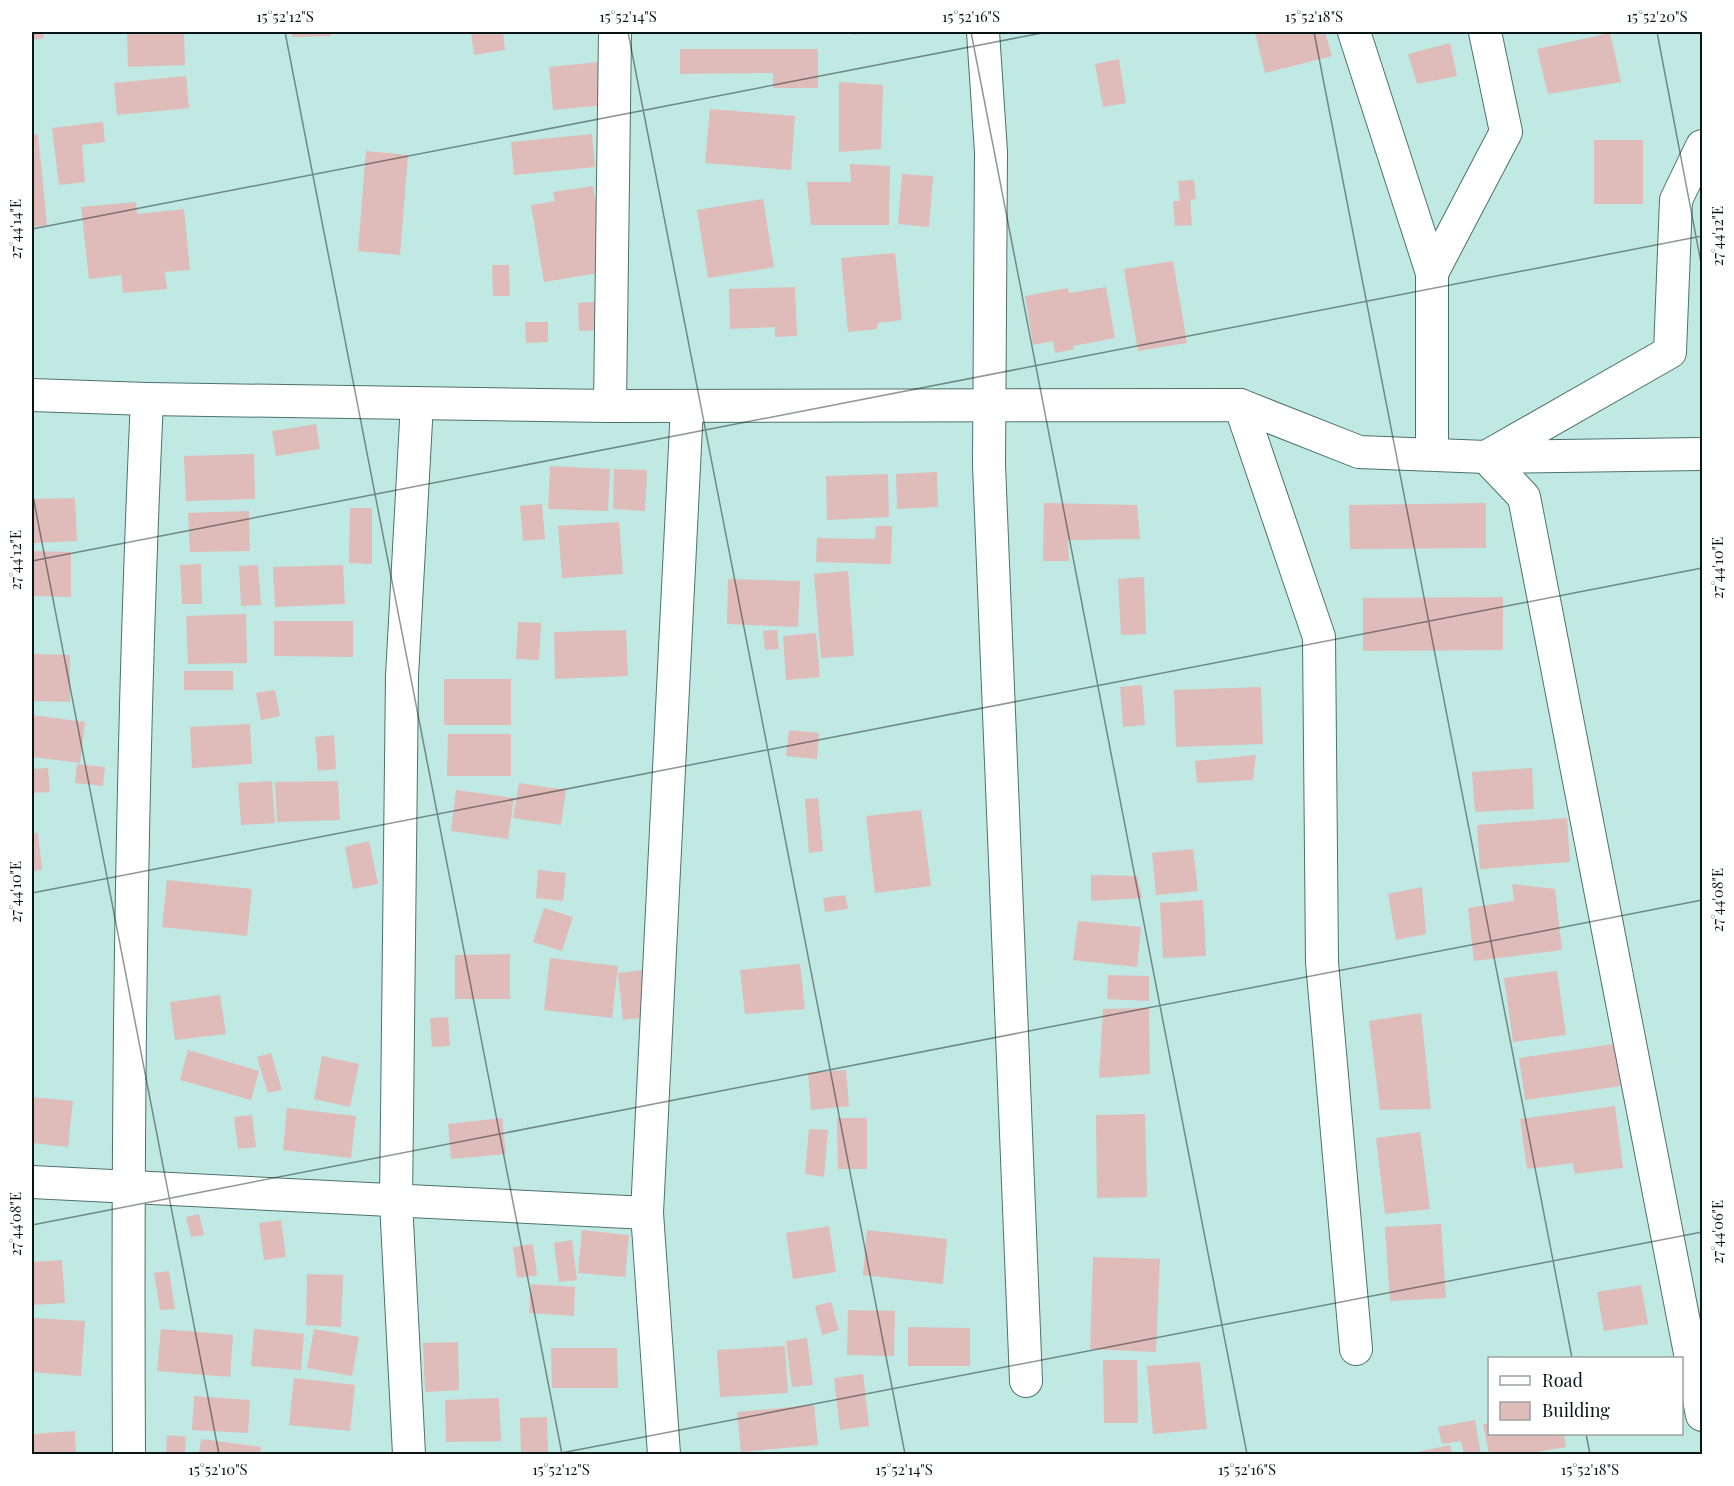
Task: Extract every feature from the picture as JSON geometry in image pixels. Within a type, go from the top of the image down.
[{"type":"street","points":[[610,406],[615,32]]},
{"type":"street","points":[[983,32],[991,152],[989,465],[1026,1381]]},
{"type":"street","points":[[1354,32],[1432,273],[1432,454]]},
{"type":"street","points":[[1432,273],[1506,132],[1485,32]]},
{"type":"street","points":[[1486,457],[1670,352],[1676,200],[1702,146]]},
{"type":"street","points":[[32,395],[147,399],[610,406],[1240,405],[1359,452],[1486,457],[1702,454]]},
{"type":"street","points":[[129,1455],[127,1188],[138,610],[147,399]]},
{"type":"street","points":[[409,1455],[396,1202],[402,676],[417,403]]},
{"type":"street","points":[[1240,405],[1319,637],[1322,962],[1356,1349]]},
{"type":"street","points":[[664,1455],[647,1213],[687,406]]},
{"type":"street","points":[[1486,457],[1524,497],[1702,1415]]},
{"type":"street","points":[[32,1182],[647,1213]]},
{"type":"building","points":[[32,32],[43,32],[44,38],[32,40]]},
{"type":"building","points":[[127,32],[184,32],[185,65],[128,67]]},
{"type":"building","points":[[292,32],[331,32],[331,36],[292,37]]},
{"type":"building","points":[[471,32],[503,32],[505,50],[474,55]]},
{"type":"building","points":[[852,32],[875,32],[875,33],[852,35]]},
{"type":"building","points":[[1255,32],[1325,32],[1332,56],[1265,73]]},
{"type":"building","points":[[1610,33],[1621,82],[1548,94],[1537,49]]},
{"type":"building","points":[[1450,43],[1457,76],[1417,84],[1408,54]]},
{"type":"building","points":[[680,49],[818,49],[818,88],[773,88],[773,73],[680,74]]},
{"type":"building","points":[[1119,59],[1126,103],[1103,107],[1095,64]]},
{"type":"building","points":[[609,61],[613,104],[553,110],[549,67]]},
{"type":"building","points":[[186,76],[189,108],[117,115],[114,83]]},
{"type":"building","points":[[839,82],[883,85],[881,149],[839,152]]},
{"type":"building","points":[[710,109],[795,116],[791,170],[705,163]]},
{"type":"building","points":[[103,122],[105,142],[82,145],[85,182],[59,185],[52,128]]},
{"type":"building","points":[[38,134],[47,225],[32,227],[32,135]]},
{"type":"building","points":[[592,134],[595,167],[514,175],[511,142]]},
{"type":"building","points":[[1594,140],[1643,140],[1643,204],[1594,204]]},
{"type":"building","points":[[366,151],[408,155],[400,255],[358,251]]},
{"type":"building","points":[[850,164],[890,166],[889,225],[811,225],[807,182],[851,182]]},
{"type":"building","points":[[902,174],[933,176],[929,227],[898,224]]},
{"type":"building","points":[[1194,180],[1196,199],[1190,200],[1192,225],[1175,226],[1173,201],[1180,201],[1178,181]]},
{"type":"building","points":[[593,186],[605,257],[599,273],[544,282],[531,205],[555,201],[553,192]]},
{"type":"building","points":[[763,199],[774,267],[708,278],[697,210]]},
{"type":"building","points":[[136,202],[137,214],[184,209],[190,270],[165,272],[167,289],[123,293],[121,275],[89,279],[81,207]]},
{"type":"building","points":[[895,253],[902,320],[877,323],[877,329],[848,332],[841,258]]},
{"type":"building","points":[[1173,261],[1187,343],[1138,351],[1124,269]]},
{"type":"building","points":[[492,265],[509,265],[510,296],[493,296]]},
{"type":"building","points":[[795,287],[797,336],[775,337],[775,327],[730,329],[729,289]]},
{"type":"building","points":[[1106,287],[1115,338],[1073,346],[1074,349],[1055,353],[1053,341],[1033,345],[1025,296],[1068,288],[1069,293]]},
{"type":"building","points":[[605,301],[607,330],[579,331],[578,303]]},
{"type":"building","points":[[525,322],[548,322],[548,342],[526,343]]},
{"type":"building","points":[[316,424],[320,449],[276,456],[272,431]]},
{"type":"building","points":[[254,454],[255,499],[186,501],[184,456]]},
{"type":"building","points":[[550,466],[610,469],[608,511],[548,509]]},
{"type":"building","points":[[614,469],[647,470],[645,511],[613,509]]},
{"type":"building","points":[[937,472],[938,507],[897,509],[896,474]]},
{"type":"building","points":[[888,474],[889,517],[827,520],[826,476]]},
{"type":"building","points":[[75,498],[77,541],[32,543],[32,499]]},
{"type":"building","points":[[1044,503],[1137,505],[1140,539],[1068,540],[1069,561],[1043,561]]},
{"type":"building","points":[[1486,503],[1486,548],[1350,549],[1349,505]]},
{"type":"building","points":[[542,504],[545,539],[523,541],[520,506]]},
{"type":"building","points":[[350,508],[372,508],[372,564],[349,563]]},
{"type":"building","points":[[249,511],[250,551],[190,552],[188,513]]},
{"type":"building","points":[[619,522],[623,574],[562,578],[558,526]]},
{"type":"building","points":[[876,526],[892,526],[891,564],[816,562],[817,538],[875,539]]},
{"type":"building","points":[[32,551],[71,552],[71,597],[32,596]]},
{"type":"building","points":[[201,564],[202,604],[182,604],[180,565]]},
{"type":"building","points":[[258,565],[261,605],[241,606],[239,566]]},
{"type":"building","points":[[343,565],[345,604],[275,607],[273,567]]},
{"type":"building","points":[[848,571],[854,656],[821,658],[814,574]]},
{"type":"building","points":[[1144,577],[1146,634],[1121,635],[1118,579]]},
{"type":"building","points":[[728,579],[800,581],[798,627],[727,624]]},
{"type":"building","points":[[1503,597],[1503,650],[1363,651],[1363,598]]},
{"type":"building","points":[[246,614],[247,663],[188,664],[186,616]]},
{"type":"building","points":[[274,621],[353,621],[353,657],[274,656]]},
{"type":"building","points":[[518,622],[541,623],[539,660],[516,659]]},
{"type":"building","points":[[626,630],[628,676],[555,679],[554,632]]},
{"type":"building","points":[[777,630],[779,649],[765,650],[763,631]]},
{"type":"building","points":[[816,633],[820,677],[786,680],[783,636]]},
{"type":"building","points":[[32,654],[70,655],[70,702],[32,701]]},
{"type":"building","points":[[184,671],[233,671],[233,690],[184,690]]},
{"type":"building","points":[[444,679],[511,679],[511,725],[444,725]]},
{"type":"building","points":[[1142,685],[1145,725],[1123,727],[1120,687]]},
{"type":"building","points":[[1261,687],[1263,744],[1176,747],[1174,690]]},
{"type":"building","points":[[275,690],[280,716],[261,720],[256,693]]},
{"type":"building","points":[[32,715],[85,722],[80,763],[32,757]]},
{"type":"building","points":[[250,724],[252,764],[192,768],[190,727]]},
{"type":"building","points":[[789,730],[819,733],[817,759],[786,756]]},
{"type":"building","points":[[448,734],[511,734],[511,776],[447,776]]},
{"type":"building","points":[[334,735],[336,769],[318,771],[315,737]]},
{"type":"building","points":[[1256,755],[1253,780],[1197,783],[1195,761]]},
{"type":"building","points":[[77,764],[105,767],[103,786],[75,783]]},
{"type":"building","points":[[48,768],[50,792],[32,793],[32,769]]},
{"type":"building","points":[[1532,768],[1534,809],[1475,812],[1472,772]]},
{"type":"building","points":[[272,781],[275,823],[241,825],[238,783]]},
{"type":"building","points":[[338,781],[340,820],[277,822],[275,782]]},
{"type":"building","points":[[519,783],[566,790],[561,825],[513,818]]},
{"type":"building","points":[[456,790],[514,798],[508,839],[451,831]]},
{"type":"building","points":[[818,798],[823,851],[809,853],[805,799]]},
{"type":"building","points":[[921,810],[931,886],[875,893],[866,816]]},
{"type":"building","points":[[1567,818],[1570,862],[1480,869],[1477,825]]},
{"type":"building","points":[[38,833],[42,870],[32,871],[32,834]]},
{"type":"building","points":[[369,841],[378,884],[353,889],[345,847]]},
{"type":"building","points":[[1193,849],[1198,891],[1156,895],[1152,853]]},
{"type":"building","points":[[538,870],[566,873],[563,901],[536,898]]},
{"type":"building","points":[[1091,875],[1137,876],[1142,898],[1091,901]]},
{"type":"building","points":[[167,880],[252,889],[247,936],[162,927]]},
{"type":"building","points":[[1512,884],[1555,889],[1562,950],[1474,961],[1468,908],[1514,901]]},
{"type":"building","points":[[1422,887],[1426,934],[1396,940],[1388,894]]},
{"type":"building","points":[[845,895],[848,909],[825,912],[823,898]]},
{"type":"building","points":[[1203,900],[1206,956],[1163,958],[1160,903]]},
{"type":"building","points":[[544,908],[573,917],[562,951],[533,942]]},
{"type":"building","points":[[1078,921],[1141,927],[1137,967],[1073,960]]},
{"type":"building","points":[[510,954],[510,999],[455,999],[455,955]]},
{"type":"building","points":[[550,958],[618,966],[612,1018],[544,1010]]},
{"type":"building","points":[[800,964],[805,1009],[745,1014],[740,970]]},
{"type":"building","points":[[642,970],[647,1017],[623,1020],[618,973]]},
{"type":"building","points":[[1557,971],[1566,1035],[1513,1042],[1504,978]]},
{"type":"building","points":[[1108,975],[1149,976],[1149,1001],[1107,999]]},
{"type":"building","points":[[220,995],[226,1034],[175,1040],[170,1002]]},
{"type":"building","points":[[1149,1008],[1150,1074],[1099,1078],[1103,1009]]},
{"type":"building","points":[[1421,1013],[1431,1109],[1380,1110],[1369,1021]]},
{"type":"building","points":[[448,1017],[450,1046],[432,1047],[430,1018]]},
{"type":"building","points":[[1614,1044],[1621,1086],[1525,1100],[1519,1058]]},
{"type":"building","points":[[188,1050],[259,1071],[251,1100],[180,1080]]},
{"type":"building","points":[[271,1053],[282,1090],[268,1093],[257,1057]]},
{"type":"building","points":[[322,1056],[359,1064],[350,1107],[314,1099]]},
{"type":"building","points":[[846,1070],[849,1106],[811,1110],[808,1073]]},
{"type":"building","points":[[32,1097],[73,1101],[68,1147],[32,1143]]},
{"type":"building","points":[[1615,1106],[1623,1168],[1575,1174],[1573,1163],[1527,1169],[1520,1119]]},
{"type":"building","points":[[287,1108],[356,1116],[351,1158],[283,1150]]},
{"type":"building","points":[[1145,1114],[1147,1197],[1097,1198],[1096,1115]]},
{"type":"building","points":[[252,1115],[256,1147],[238,1149],[234,1117]]},
{"type":"building","points":[[502,1118],[506,1154],[451,1159],[448,1124]]},
{"type":"building","points":[[837,1118],[867,1118],[867,1169],[838,1169]]},
{"type":"building","points":[[809,1129],[828,1130],[824,1177],[805,1174]]},
{"type":"building","points":[[1420,1132],[1430,1209],[1385,1214],[1376,1138]]},
{"type":"building","points":[[199,1214],[204,1235],[191,1237],[186,1217]]},
{"type":"building","points":[[281,1220],[286,1257],[264,1260],[259,1223]]},
{"type":"building","points":[[1441,1224],[1446,1298],[1390,1301],[1385,1227]]},
{"type":"building","points":[[829,1226],[836,1272],[793,1279],[786,1233]]},
{"type":"building","points":[[582,1230],[629,1235],[625,1277],[578,1273]]},
{"type":"building","points":[[867,1230],[947,1239],[943,1284],[863,1275]]},
{"type":"building","points":[[572,1240],[577,1280],[559,1282],[554,1243]]},
{"type":"building","points":[[533,1244],[537,1275],[517,1278],[513,1247]]},
{"type":"building","points":[[1093,1257],[1160,1259],[1156,1352],[1090,1349]]},
{"type":"building","points":[[62,1260],[65,1303],[32,1305],[32,1262]]},
{"type":"building","points":[[169,1271],[175,1309],[160,1310],[154,1273]]},
{"type":"building","points":[[307,1274],[343,1275],[341,1327],[306,1325]]},
{"type":"building","points":[[531,1284],[575,1287],[574,1316],[529,1313]]},
{"type":"building","points":[[1641,1285],[1648,1324],[1604,1331],[1597,1292]]},
{"type":"building","points":[[831,1302],[839,1330],[822,1335],[815,1306]]},
{"type":"building","points":[[848,1310],[895,1311],[894,1356],[847,1355]]},
{"type":"building","points":[[32,1318],[85,1321],[81,1376],[32,1372]]},
{"type":"building","points":[[908,1327],[970,1328],[970,1366],[908,1366]]},
{"type":"building","points":[[161,1329],[233,1335],[230,1377],[157,1371]]},
{"type":"building","points":[[254,1329],[304,1334],[301,1370],[251,1366]]},
{"type":"building","points":[[314,1329],[359,1337],[352,1376],[307,1368]]},
{"type":"building","points":[[807,1338],[813,1385],[792,1387],[786,1341]]},
{"type":"building","points":[[458,1342],[459,1390],[425,1392],[423,1343]]},
{"type":"building","points":[[785,1346],[788,1393],[720,1397],[717,1350]]},
{"type":"building","points":[[551,1348],[617,1348],[618,1388],[552,1388]]},
{"type":"building","points":[[1103,1360],[1137,1360],[1138,1423],[1104,1423]]},
{"type":"building","points":[[1200,1362],[1207,1429],[1153,1434],[1147,1366]]},
{"type":"building","points":[[863,1374],[869,1426],[840,1430],[834,1378]]},
{"type":"building","points":[[294,1378],[355,1385],[350,1431],[289,1425]]},
{"type":"building","points":[[194,1396],[250,1400],[248,1433],[192,1430]]},
{"type":"building","points":[[499,1398],[501,1441],[446,1442],[445,1400]]},
{"type":"building","points":[[814,1405],[818,1445],[741,1452],[737,1412]]},
{"type":"building","points":[[547,1417],[548,1454],[521,1454],[520,1418]]},
{"type":"building","points":[[1475,1420],[1481,1454],[1464,1454],[1461,1441],[1442,1444],[1438,1427]]},
{"type":"building","points":[[1488,1423],[1488,1435],[1564,1435],[1566,1447],[1524,1454],[1489,1454],[1483,1424]]},
{"type":"building","points":[[75,1431],[76,1454],[32,1454],[32,1434]]},
{"type":"building","points":[[167,1435],[186,1437],[185,1454],[166,1454]]},
{"type":"building","points":[[201,1439],[261,1447],[260,1454],[199,1454]]},
{"type":"building","points":[[1450,1445],[1452,1454],[1418,1454],[1417,1452]]}]
